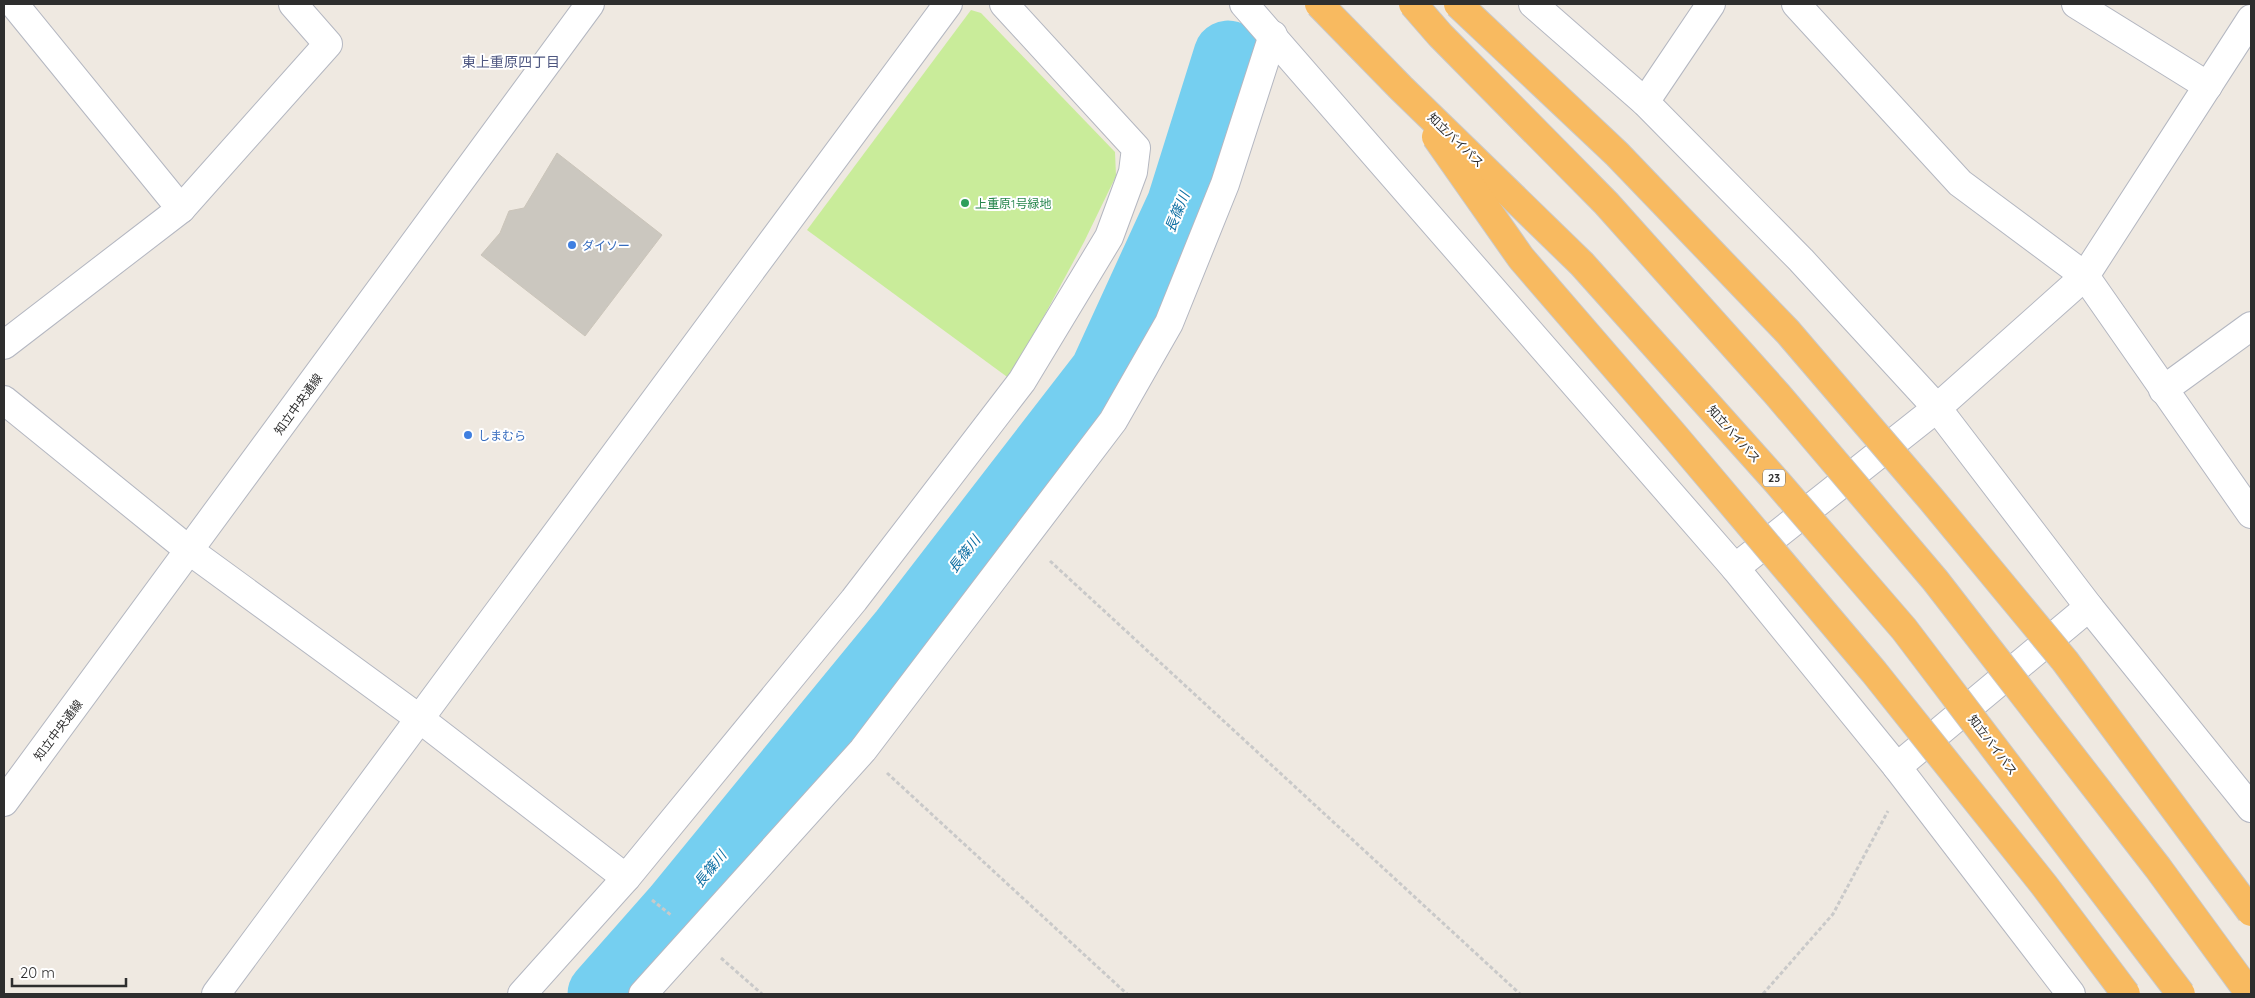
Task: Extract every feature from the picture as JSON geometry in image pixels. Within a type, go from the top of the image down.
[{"type":"highway","name":"知立バイパス","points":[[1320,4],[1401,88],[1582,264],[1771,475],[1904,629],[2181,994]]},
{"type":"highway","points":[[1413,4],[1440,35],[1606,203],[1777,394],[1935,580],[2158,868],[2250,994]]},
{"type":"highway","points":[[1458,4],[1618,154],[1788,332],[2065,661],[2251,912]]},
{"type":"highway","points":[[1401,88],[1521,258],[1874,672],[2044,885],[2126,994]]},
{"type":"street","points":[[14,4],[181,209]]},
{"type":"street","points":[[4,345],[181,209],[328,44],[293,4]]},
{"type":"street","name":"知立中央通線","points":[[4,802],[590,4]]},
{"type":"street","points":[[216,994],[948,4]]},
{"type":"street","points":[[522,994],[626,878],[854,600],[1022,381],[1109,237],[1133,172],[1136,148],[1004,4]]},
{"type":"street","points":[[1244,4],[1273,35],[1434,224],[1735,568],[1897,767],[2071,994]]},
{"type":"street","points":[[1533,4],[1645,102],[1801,260],[1937,408],[2089,606],[2251,808]]},
{"type":"street","points":[[1645,102],[1711,4]]},
{"type":"street","points":[[1796,4],[1960,183],[2085,276],[2251,514]]},
{"type":"street","points":[[2076,4],[2208,86]]},
{"type":"street","points":[[1735,568],[1937,408],[2085,276],[2251,19]]},
{"type":"street","points":[[643,994],[863,750],[1113,421],[1169,323],[1225,184],[1273,35]]},
{"type":"street","points":[[2163,390],[2251,326]]},
{"type":"street","points":[[4,400],[190,551],[420,718],[626,878]]},
{"type":"street","points":[[1897,767],[2089,606]]},
{"type":"path","points":[[1024,537],[1520,994]]},
{"type":"path","points":[[863,750],[1128,994]]},
{"type":"path","points":[[1763,994],[1833,914],[1895,798],[1897,767]]},
{"type":"path","points":[[650,898],[675,919]]},
{"type":"path","points":[[696,936],[762,994]]},
{"type":"green space","name":"上重原1号緑地","points":[[971,10],[981,13],[1115,152],[1116,176],[1084,242],[1010,379],[807,230]]},
{"type":"building","name":"ダイソー","points":[[557,153],[662,235],[585,336],[481,255],[500,233],[509,211],[524,208]]},
{"type":"waterway","name":"長篠川","points":[[602,994],[677,909],[904,632],[1104,373],[1181,205],[1228,55]]},
{"type":"place","name":"上重原1号緑地","points":[[965,203]]},
{"type":"place","name":"ダイソー","points":[[572,245]]},
{"type":"place","name":"しまむら","points":[[468,435]]},
{"type":"district","name":"東上重原四丁目","points":[[511,62]]}]
